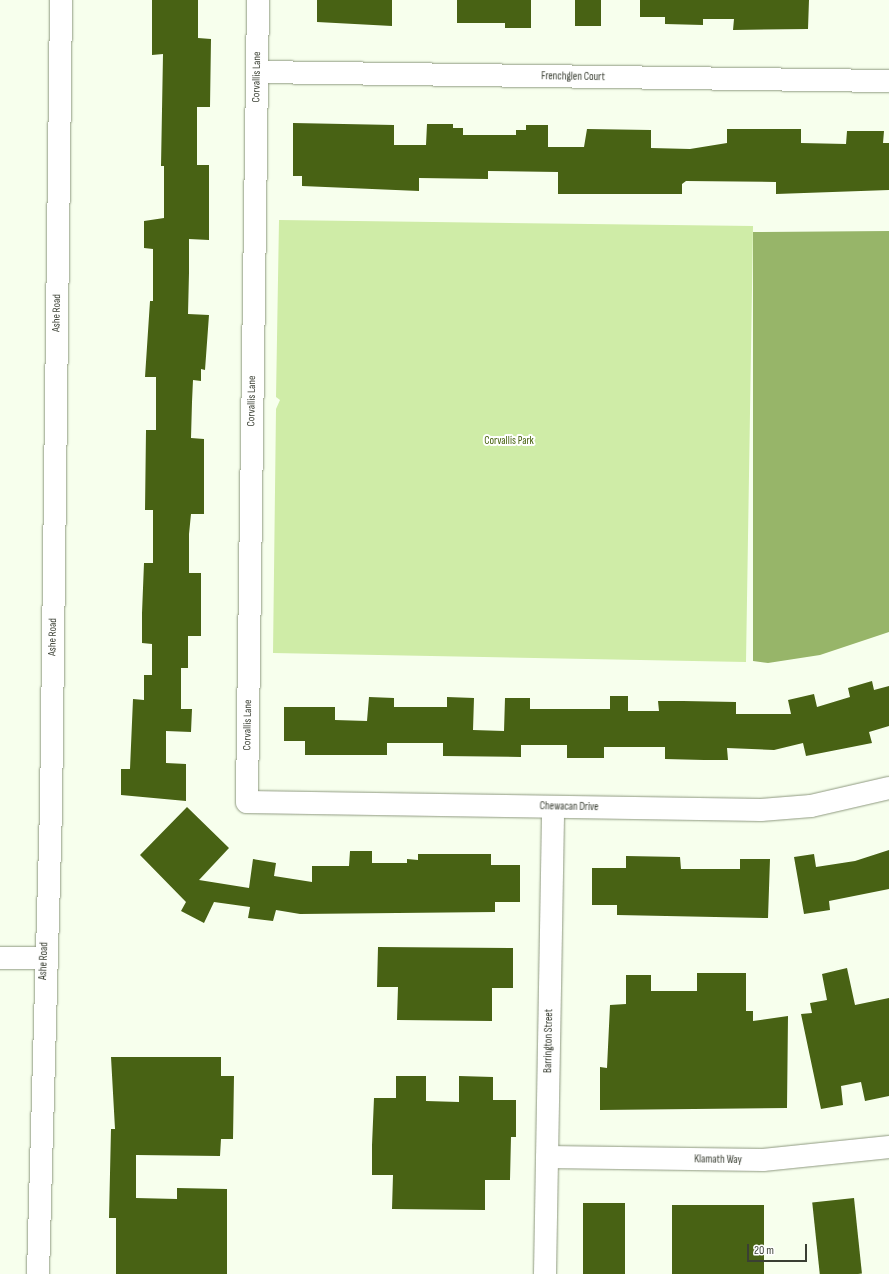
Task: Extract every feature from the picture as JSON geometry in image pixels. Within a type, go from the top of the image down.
[{"type":"street","name":"Ashe Road","points":[[38,1274],[44,958],[51,809],[61,0]]},
{"type":"street","name":"Corvallis Lane","points":[[246,802],[258,0]]},
{"type":"street","name":"Frenchglen Court","points":[[257,72],[889,81]]},
{"type":"street","name":"Chewacan Drive","points":[[246,802],[761,810],[811,806],[889,788]]},
{"type":"street","name":"Barrington Street","points":[[545,1274],[553,807]]},
{"type":"street","points":[[0,958],[44,958]]},
{"type":"street","name":"Klamath Way","points":[[547,1157],[763,1160],[889,1148]]},
{"type":"green space","name":"Corvallis Park","points":[[279,220],[753,226],[746,662],[273,653],[276,409],[280,400],[276,397]]},
{"type":"shaded area","points":[[889,231],[889,632],[820,655],[768,663],[753,661],[753,232]]},
{"type":"building","points":[[152,0],[198,0],[198,38],[211,39],[210,107],[197,107],[197,165],[209,165],[209,240],[189,239],[188,314],[209,315],[205,370],[201,369],[201,381],[193,380],[191,438],[204,439],[204,514],[191,514],[189,534],[189,573],[201,573],[201,636],[188,636],[188,668],[181,668],[181,709],[192,709],[191,732],[166,731],[166,763],[186,764],[186,801],[121,795],[121,769],[130,769],[133,699],[144,700],[144,675],[152,675],[152,644],[142,643],[144,563],[153,563],[153,510],[145,510],[146,430],[156,430],[156,377],[145,377],[150,301],[153,301],[153,249],[144,248],[144,221],[164,218],[164,166],[161,166],[163,54],[152,55]]},
{"type":"building","points":[[317,0],[392,0],[392,26],[317,22]]},
{"type":"building","points":[[457,0],[531,0],[531,28],[505,28],[505,23],[457,23]]},
{"type":"building","points":[[575,0],[601,0],[601,26],[575,26]]},
{"type":"building","points":[[640,0],[809,0],[808,29],[733,30],[734,19],[703,19],[703,25],[665,24],[665,17],[640,17]]},
{"type":"building","points":[[293,123],[394,125],[394,145],[426,145],[427,124],[453,124],[453,128],[463,128],[463,135],[516,135],[516,130],[526,130],[526,125],[548,125],[548,147],[584,147],[587,129],[651,130],[651,148],[690,149],[727,143],[727,129],[801,129],[801,143],[846,144],[847,131],[884,131],[883,143],[889,143],[889,190],[776,194],[776,182],[686,181],[682,184],[682,194],[558,194],[558,172],[488,171],[488,179],[419,178],[419,191],[302,186],[302,176],[293,176]]},
{"type":"building","points":[[872,681],[874,690],[889,686],[889,726],[869,732],[872,743],[806,756],[803,743],[774,750],[727,748],[728,760],[665,759],[665,747],[604,747],[604,758],[567,758],[567,745],[521,745],[521,757],[443,756],[443,743],[387,743],[387,755],[305,755],[305,741],[284,741],[284,707],[335,707],[335,720],[367,721],[369,697],[394,698],[394,707],[447,707],[447,697],[474,698],[473,730],[504,731],[505,698],[530,698],[530,709],[610,709],[610,696],[628,696],[628,711],[659,711],[658,701],[683,701],[736,702],[736,714],[791,714],[788,700],[814,694],[817,707],[850,697],[848,688]]},
{"type":"building","points":[[187,807],[229,848],[199,880],[249,888],[253,859],[276,863],[274,876],[312,882],[312,866],[349,866],[350,851],[372,851],[372,863],[407,863],[407,859],[418,860],[418,854],[491,854],[491,865],[520,865],[520,902],[495,902],[495,912],[300,914],[276,910],[273,921],[248,918],[250,907],[214,902],[204,923],[181,911],[186,902],[140,855]]},
{"type":"building","points":[[889,850],[889,889],[829,901],[830,910],[804,914],[794,857],[814,854],[816,867],[855,861]]},
{"type":"building","points":[[626,856],[680,857],[681,869],[740,869],[740,859],[770,859],[768,918],[617,915],[617,905],[592,905],[592,868],[626,868]]},
{"type":"building","points":[[378,947],[513,948],[513,988],[492,988],[492,1021],[397,1020],[398,987],[377,987]]},
{"type":"building","points":[[847,968],[855,1005],[889,998],[889,1096],[865,1101],[861,1082],[841,1086],[843,1105],[821,1109],[801,1014],[812,1013],[810,1003],[827,1000],[822,974]]},
{"type":"building","points":[[697,973],[746,973],[746,1011],[753,1011],[753,1021],[788,1016],[787,1108],[600,1110],[600,1067],[607,1068],[610,1005],[626,1004],[626,975],[651,975],[651,991],[697,991]]},
{"type":"building","points":[[111,1057],[221,1057],[221,1076],[234,1076],[233,1139],[221,1139],[220,1156],[136,1155],[136,1198],[177,1199],[177,1188],[227,1189],[227,1274],[116,1274],[116,1218],[109,1218],[111,1129],[115,1129]]},
{"type":"building","points":[[396,1076],[426,1076],[426,1101],[459,1102],[459,1076],[493,1077],[493,1100],[516,1100],[516,1137],[511,1137],[510,1180],[485,1180],[485,1210],[392,1209],[393,1175],[372,1175],[372,1145],[374,1098],[396,1098]]},
{"type":"building","points":[[854,1198],[862,1274],[820,1274],[812,1202]]},
{"type":"building","points":[[583,1203],[625,1203],[625,1274],[583,1274]]},
{"type":"building","points":[[672,1205],[764,1205],[764,1274],[672,1274]]}]
